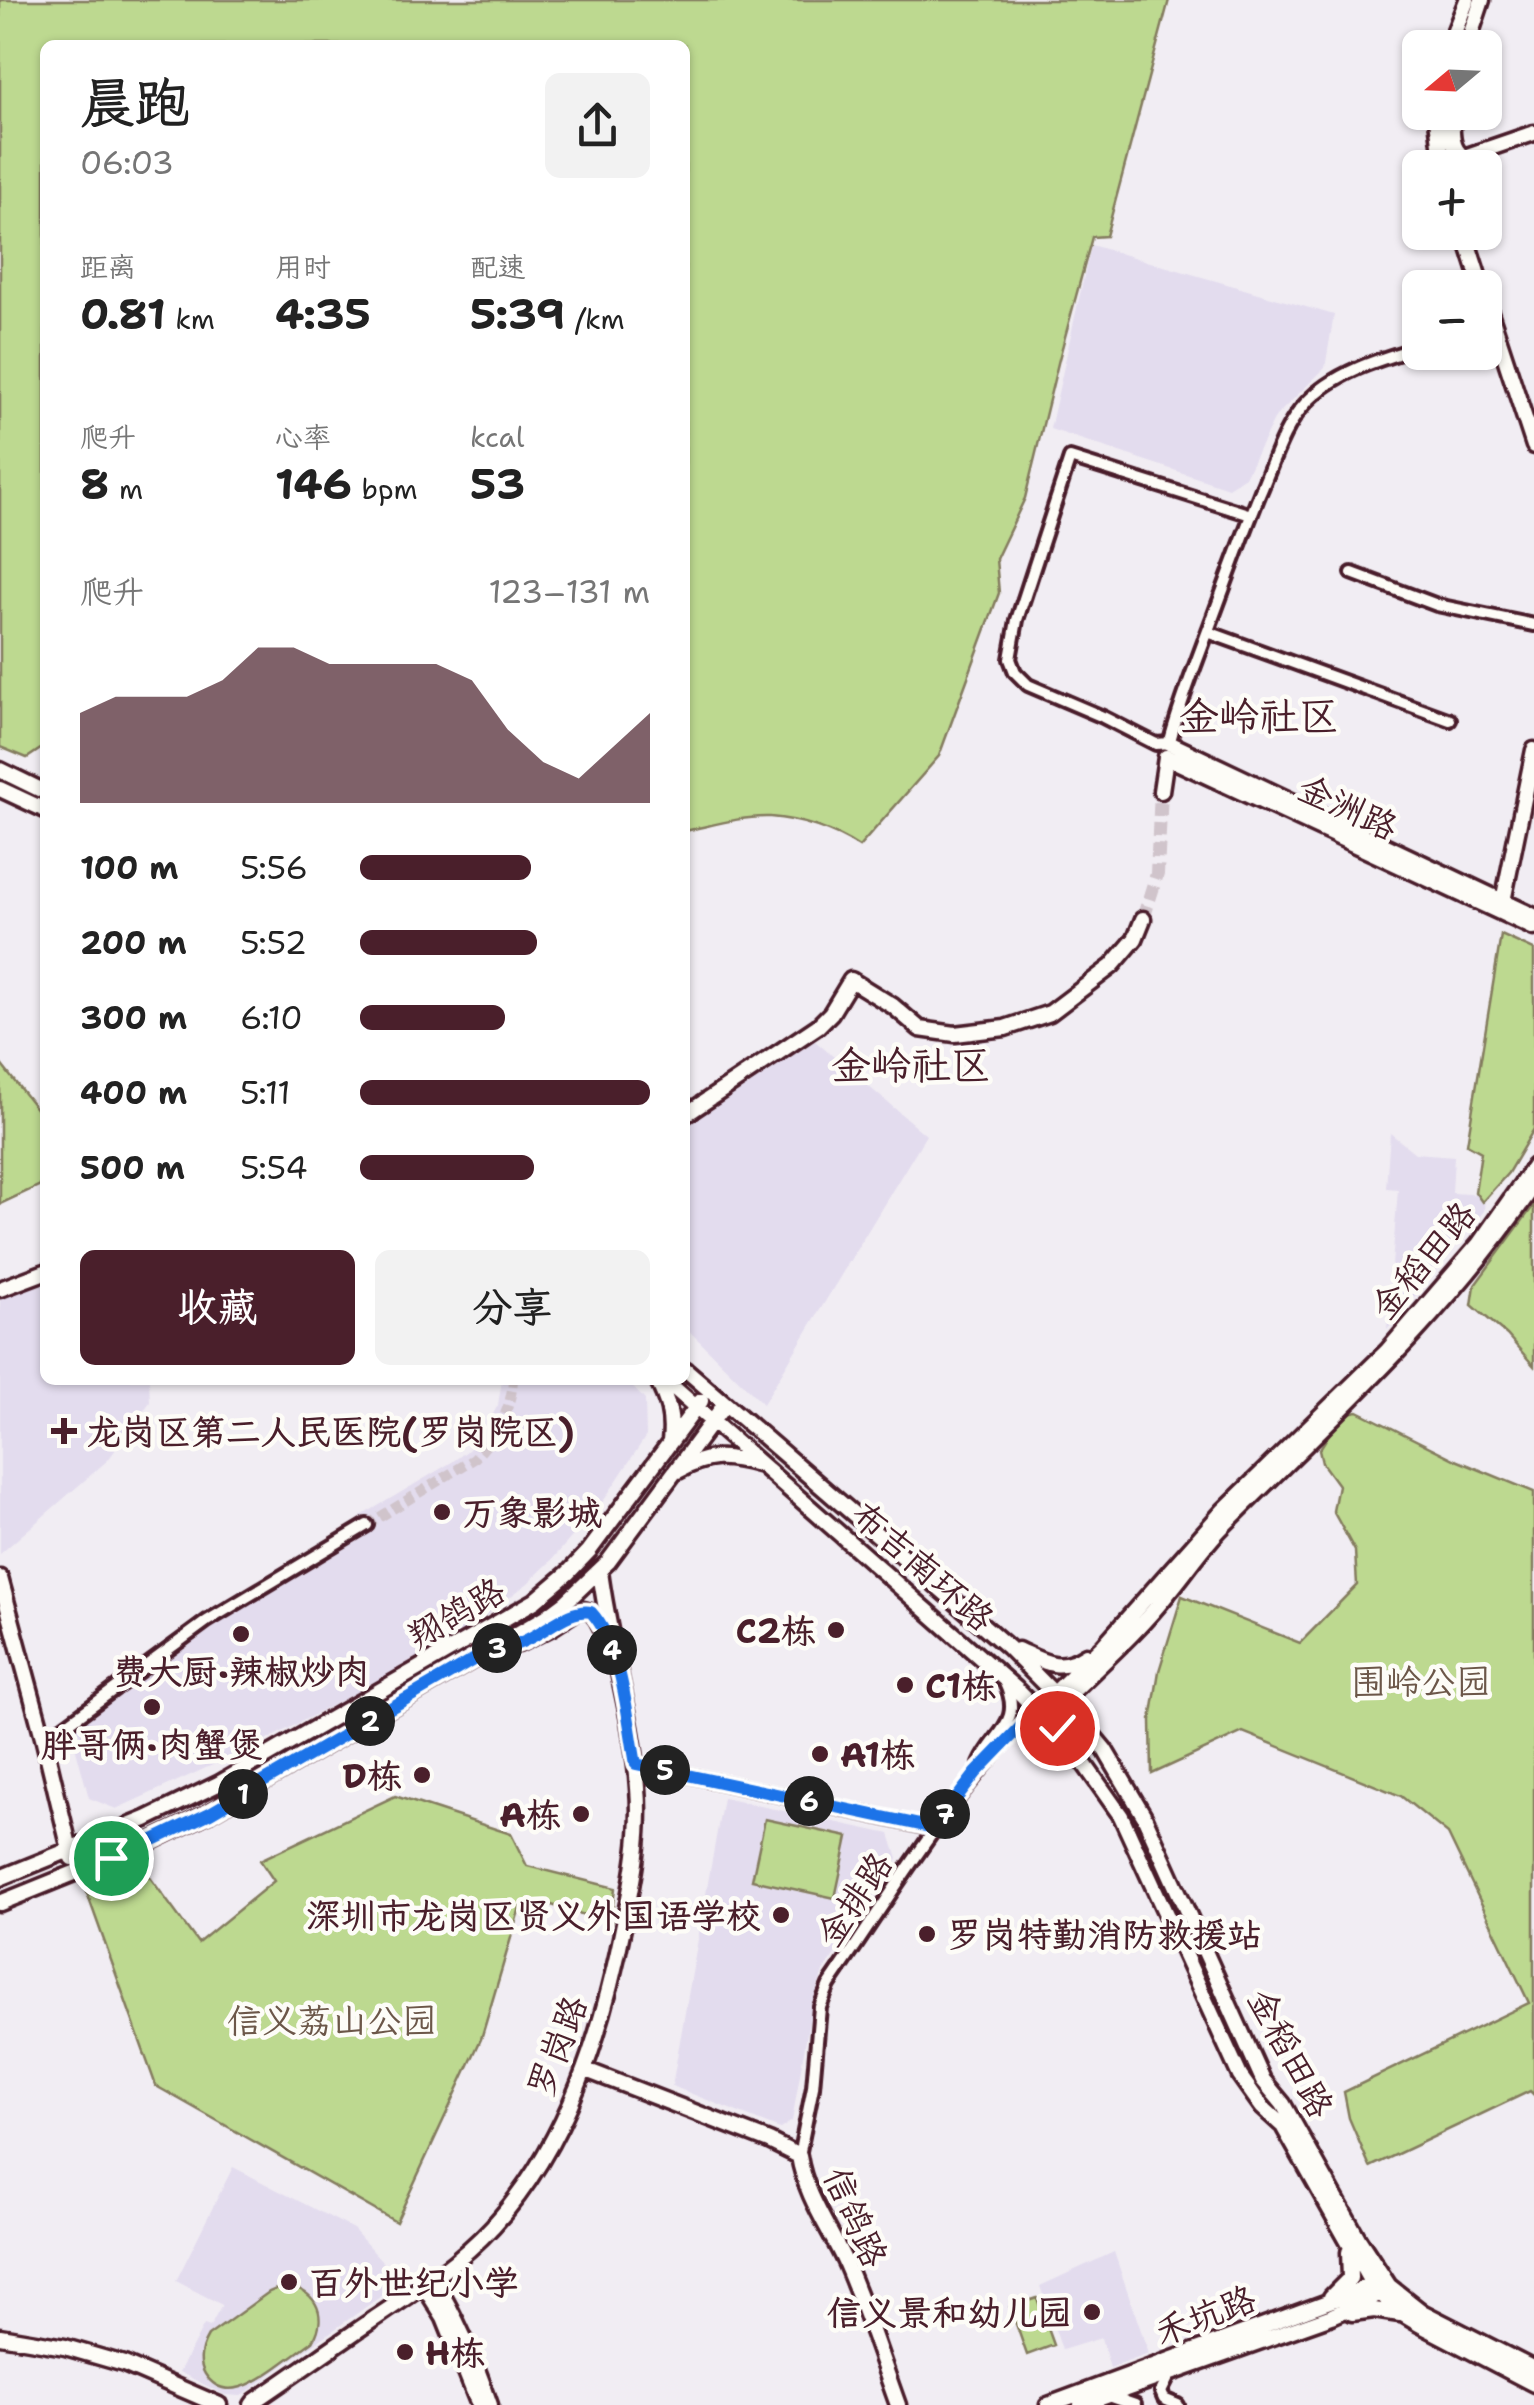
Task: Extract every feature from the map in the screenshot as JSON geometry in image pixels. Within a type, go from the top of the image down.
[{"type":"street","points":[[1455,30],[1467,0]]},
{"type":"street","points":[[1472,30],[1482,0]]},
{"type":"street","points":[[1453,130],[1454,148],[1464,157],[1534,133]]},
{"type":"street","points":[[1161,791],[1164,748],[1251,515],[1291,421],[1326,384],[1402,352]]},
{"type":"street","points":[[1502,359],[1534,446]]},
{"type":"street","points":[[1164,748],[1028,685],[1015,672],[1010,659],[1017,620],[1070,458],[1251,515]]},
{"type":"street","points":[[1352,573],[1436,604],[1534,625]]},
{"type":"street","points":[[1208,632],[1450,720]]},
{"type":"street","name":"金洲路","points":[[1164,748],[1502,907],[1534,928]]},
{"type":"street","points":[[1502,907],[1534,750]]},
{"type":"street","points":[[0,770],[40,790]]},
{"type":"street","points":[[0,790],[40,808]]},
{"type":"street","name":"金洲路","points":[[1502,907],[1534,916]]},
{"type":"street","points":[[690,1112],[818,1026],[832,1012],[851,980],[893,1006],[920,1029],[955,1034],[1005,1028],[1050,1013],[1112,966],[1135,938],[1143,919]]},
{"type":"street","name":"金稻田路","points":[[1059,1697],[1224,1510],[1387,1351],[1479,1244],[1534,1166]]},
{"type":"street","name":"金稻田路","points":[[1036,1711],[1059,1697],[1169,1593],[1219,1530],[1404,1347],[1496,1238],[1534,1186]]},
{"type":"street","points":[[0,1289],[40,1274]]},
{"type":"street","points":[[0,1299],[40,1285]]},
{"type":"street","name":"布吉南环路","points":[[690,1374],[1008,1647],[1059,1697]]},
{"type":"street","points":[[660,1385],[670,1404],[670,1442]]},
{"type":"street","name":"布吉南环路","points":[[671,1385],[1057,1728],[1121,1816]]},
{"type":"street","name":"翔鸽路","points":[[0,1878],[164,1810],[258,1763],[516,1613],[551,1588],[589,1550],[708,1390]]},
{"type":"street","name":"翔鸽路","points":[[0,1903],[141,1846],[210,1813],[546,1617],[600,1571],[725,1404]]},
{"type":"street","points":[[673,1474],[715,1457],[764,1466]]},
{"type":"street","points":[[44,1741],[207,1620],[367,1525]]},
{"type":"street","name":"罗岗路","points":[[252,2405],[428,2283],[493,2226],[549,2148],[586,2070],[613,1980],[640,1818],[636,1764],[600,1571]]},
{"type":"street","points":[[0,1578],[76,1872]]},
{"type":"street","points":[[492,1649],[517,1644],[577,1610],[584,1610],[597,1618],[615,1656]]},
{"type":"street","points":[[1008,1647],[1060,1666],[1075,1662],[1104,1644]]},
{"type":"street","points":[[976,1773],[985,1752],[1012,1714],[1010,1692],[999,1674]]},
{"type":"street","name":"金稻田路","points":[[1059,1697],[1105,1750],[1144,1816],[1263,2080],[1283,2104],[1381,2285],[1422,2312],[1534,2369]]},
{"type":"street","name":"金排路","points":[[799,2156],[813,2088],[820,2007],[829,1984],[934,1828],[976,1773],[1036,1711]]},
{"type":"street","points":[[636,1764],[934,1828]]},
{"type":"street","name":"金稻田路","points":[[1121,1816],[1240,2076],[1262,2107],[1282,2126],[1346,2240],[1404,2315],[1534,2384]]},
{"type":"street","name":"信鸽路","points":[[586,2070],[799,2156],[802,2177],[845,2264],[898,2405]]},
{"type":"street","points":[[1329,2309],[1350,2278],[1346,2240]]},
{"type":"street","points":[[428,2283],[479,2405]]},
{"type":"street","points":[[428,2283],[461,2328],[490,2405]]},
{"type":"street","name":"禾坑路","points":[[1081,2405],[1170,2374],[1381,2285]]},
{"type":"street","points":[[1329,2309],[1404,2315]]},
{"type":"street","name":"禾坑路","points":[[1048,2405],[1329,2309]]},
{"type":"street","points":[[0,2336],[65,2347],[124,2364],[219,2405]]},
{"type":"street","points":[[1170,2374],[1161,2392],[1178,2405]]},
{"type":"street","points":[[1108,2396],[1136,2405]]},
{"type":"shaded area","points":[[1091,245],[1334,315],[1325,368],[1276,416],[1245,477],[1228,488],[1050,429]]},
{"type":"shaded area","points":[[815,1041],[926,1135],[763,1404],[690,1332],[690,1123]]},
{"type":"shaded area","points":[[1390,1133],[1415,1153],[1454,1156],[1452,1193],[1485,1195],[1484,1211],[1387,1330],[1398,1189],[1386,1188]]},
{"type":"shaded area","name":"龙岗区第二人民医院(罗岗院区)","points":[[40,1267],[40,1385],[149,1385],[150,1402],[108,1460],[0,1554],[0,1289]]},
{"type":"shaded area","points":[[501,1385],[631,1385],[645,1400],[646,1436],[604,1500],[550,1562],[479,1621],[263,1742],[116,1809],[89,1798],[70,1727],[215,1624],[370,1531],[361,1516],[467,1451],[480,1438],[498,1405]]},
{"type":"shaded area","name":"深圳市龙岗区贤义外国语学校","points":[[723,1798],[890,1834],[898,1859],[823,1972],[812,2004],[792,2121],[780,2129],[672,2086]]},
{"type":"shaded area","name":"百外世纪小学","points":[[233,2167],[353,2229],[401,2282],[241,2396],[225,2395],[179,2372],[204,2325],[210,2327],[222,2305],[176,2281]]},
{"type":"shaded area","name":"信义景和幼儿园","points":[[1114,2252],[1149,2354],[1110,2368],[1101,2338],[1062,2350],[1040,2286]]},
{"type":"green space","points":[[0,0],[1169,0],[1106,236],[1092,237],[1025,498],[996,559],[999,593],[939,756],[859,847],[817,827],[770,817],[738,819],[690,830],[690,40],[40,40],[40,749],[27,758],[0,747]]},
{"type":"green space","points":[[1501,935],[1534,950],[1534,1129],[1508,1173],[1482,1202],[1475,1192],[1481,1152],[1467,1144]]},
{"type":"green space","points":[[0,1063],[40,1114],[40,1185],[0,1204]]},
{"type":"green space","points":[[1534,1205],[1534,1366],[1507,1335],[1472,1305],[1475,1285]]},
{"type":"green space","name":"围岭公园","points":[[1358,1411],[1456,1460],[1534,1492],[1534,2095],[1530,2091],[1370,2167],[1349,2118],[1344,2092],[1529,2003],[1448,1834],[1401,1796],[1243,1732],[1152,1774],[1151,1720],[1159,1671],[1182,1596],[1300,1643],[1357,1585],[1355,1551],[1333,1511],[1338,1485],[1322,1463],[1319,1450],[1342,1414]]},
{"type":"green space","name":"信义荔山公园","points":[[395,1796],[511,1834],[527,1866],[615,1888],[611,1923],[545,1903],[521,1904],[481,2039],[396,2222],[156,2086],[87,1893],[141,1865],[198,1943],[274,1881],[260,1860]]},
{"type":"green space","points":[[765,1819],[848,1837],[835,1898],[752,1880]]},
{"type":"green space","points":[[283,2286],[303,2291],[316,2304],[319,2321],[313,2341],[252,2383],[232,2389],[213,2383],[201,2364],[208,2336]]},
{"type":"green space","points":[[1037,2298],[1054,2345],[1027,2355],[1010,2307]]},
{"type":"tunnel","points":[[1143,919],[1157,874],[1161,791]]},
{"type":"tunnel","points":[[367,1525],[474,1459],[501,1423],[512,1385]]},
{"type":"place","name":"龙岗区第二人民医院(罗岗院区)","points":[[64,1431]]},
{"type":"place","name":"万象影城","points":[[442,1512]]},
{"type":"place","name":"C2栋","points":[[836,1630]]},
{"type":"place","name":"费大厨·辣椒炒肉","points":[[241,1634]]},
{"type":"place","name":"C1栋","points":[[905,1685]]},
{"type":"place","name":"胖哥俩·肉蟹煲","points":[[152,1707]]},
{"type":"place","name":"A1栋","points":[[820,1754]]},
{"type":"place","name":"D栋","points":[[422,1775]]},
{"type":"place","name":"A栋","points":[[581,1814]]},
{"type":"place","name":"深圳市龙岗区贤义外国语学校","points":[[781,1915]]},
{"type":"place","name":"罗岗特勤消防救援站","points":[[927,1934]]},
{"type":"place","name":"百外世纪小学","points":[[289,2282]]},
{"type":"place","name":"信义景和幼儿园","points":[[1092,2312]]},
{"type":"place","name":"H栋","points":[[405,2352]]},
{"type":"district","name":"金岭社区","points":[[1259,716]]},
{"type":"district","name":"金岭社区","points":[[911,1065]]},
{"type":"route","points":[[111,1858],[210,1813],[492,1649],[517,1644],[577,1610],[591,1612],[597,1618],[615,1656],[636,1764],[934,1828],[976,1773],[1036,1711],[1057,1728]]}]
